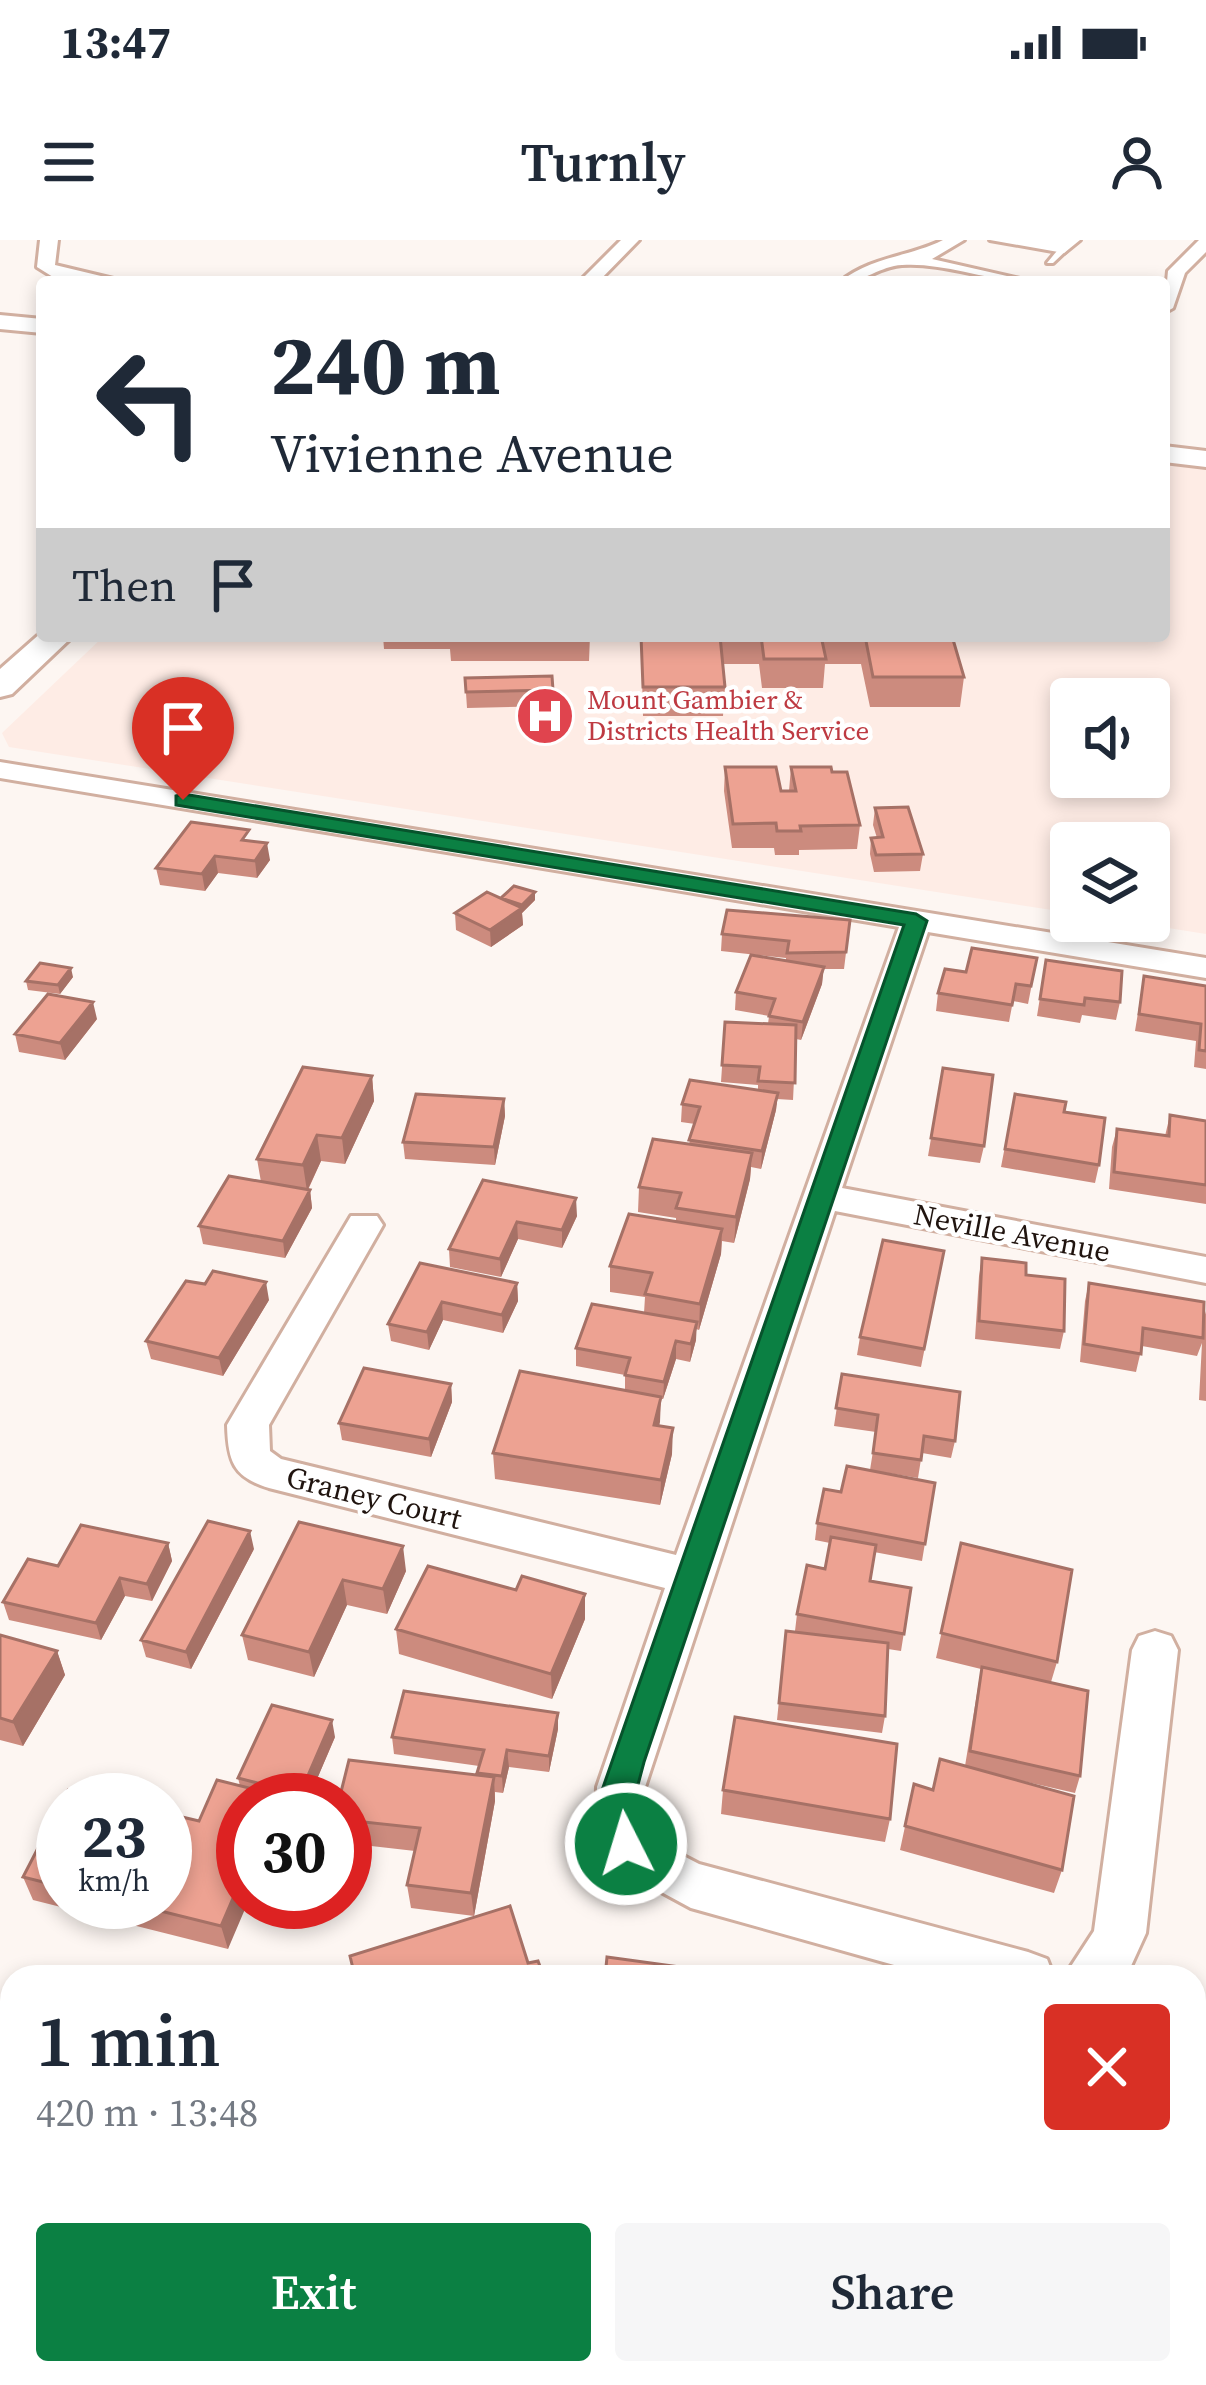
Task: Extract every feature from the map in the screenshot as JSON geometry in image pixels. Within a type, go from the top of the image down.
[{"type":"street","points":[[48,240],[46,267],[60,276]]},
{"type":"street","points":[[594,276],[631,240]]},
{"type":"street","points":[[864,276],[956,240]]},
{"type":"street","points":[[998,240],[1068,244]]},
{"type":"street","points":[[1170,287],[1177,271],[1205,246]]},
{"type":"street","points":[[906,259],[993,276]]},
{"type":"street","points":[[0,322],[36,325]]},
{"type":"street","points":[[1170,445],[1206,448]]},
{"type":"street","points":[[1170,455],[1206,459]]},
{"type":"street","points":[[0,687],[50,642]]},
{"type":"street","points":[[0,770],[1206,968]]},
{"type":"street","points":[[916,921],[818,1196],[617,1796],[626,1844],[639,1859],[691,1885],[984,1965]]},
{"type":"street","name":"Neville Avenue","points":[[818,1196],[1206,1270]]},
{"type":"street","name":"Graney Court","points":[[364,1225],[248,1425],[249,1459],[269,1472],[690,1576]]},
{"type":"street","points":[[1105,1965],[1120,1933],[1155,1650]]},
{"type":"lane","points":[[1050,261],[1068,244]]},
{"type":"shaded area","name":"Mount Gambier & Districts Health Service","points":[[1170,465],[1206,469],[1206,934],[1170,928],[1170,822],[1050,822],[1050,910],[9,747],[2,733],[98,642],[1170,642]]},
{"type":"building","points":[[641,642],[721,642],[725,687],[643,687]]},
{"type":"building","points":[[762,642],[822,642],[826,659],[764,659]]},
{"type":"building","points":[[866,642],[954,642],[964,677],[873,677]]},
{"type":"building","points":[[552,676],[553,690],[466,692],[465,678]]},
{"type":"building","points":[[725,767],[776,767],[781,791],[796,791],[791,767],[847,772],[860,825],[777,831],[776,823],[733,824]]},
{"type":"building","points":[[908,807],[923,854],[876,855],[871,838],[883,837],[875,808]]},
{"type":"building","points":[[191,822],[249,830],[242,840],[267,843],[255,861],[215,856],[202,874],[156,868]]},
{"type":"building","points":[[514,886],[535,892],[522,905],[501,898]]},
{"type":"building","points":[[487,892],[522,908],[490,930],[455,913]]},
{"type":"building","points":[[727,910],[850,920],[846,952],[787,953],[789,941],[722,934]]},
{"type":"building","points":[[972,948],[1037,958],[1031,986],[1016,984],[1012,1005],[938,993],[945,969],[966,972]]},
{"type":"building","points":[[751,955],[824,967],[803,1022],[769,1016],[775,999],[736,992]]},
{"type":"building","points":[[1046,960],[1122,971],[1120,1002],[1085,998],[1084,1005],[1040,999]]},
{"type":"building","points":[[40,963],[71,968],[58,985],[26,981]]},
{"type":"building","points":[[1144,976],[1206,986],[1206,1051],[1199,1050],[1201,1024],[1139,1014]]},
{"type":"building","points":[[48,994],[93,1002],[60,1043],[15,1034]]},
{"type":"building","points":[[725,1022],[796,1025],[795,1083],[758,1081],[760,1067],[722,1065]]},
{"type":"building","points":[[303,1067],[372,1076],[342,1138],[317,1135],[303,1165],[257,1159]]},
{"type":"building","points":[[943,1068],[993,1075],[984,1146],[931,1138]]},
{"type":"building","points":[[690,1080],[778,1093],[762,1151],[689,1140],[700,1107],[682,1104]]},
{"type":"building","points":[[416,1094],[504,1099],[494,1147],[403,1142]]},
{"type":"building","points":[[1015,1094],[1066,1102],[1064,1112],[1105,1118],[1099,1165],[1005,1149]]},
{"type":"building","points":[[1170,1115],[1206,1121],[1206,1185],[1114,1172],[1117,1129],[1169,1136]]},
{"type":"building","points":[[653,1139],[752,1153],[736,1217],[676,1208],[681,1193],[639,1187]]},
{"type":"building","points":[[229,1176],[310,1190],[283,1241],[199,1226]]},
{"type":"building","points":[[483,1180],[576,1198],[562,1230],[517,1222],[500,1259],[449,1249]]},
{"type":"building","points":[[629,1214],[722,1229],[700,1304],[645,1294],[652,1273],[610,1266]]},
{"type":"building","points":[[883,1240],[944,1251],[924,1349],[860,1337]]},
{"type":"building","points":[[982,1258],[1026,1263],[1026,1275],[1065,1279],[1064,1331],[979,1321]]},
{"type":"building","points":[[420,1263],[517,1283],[502,1315],[442,1302],[427,1332],[388,1324]]},
{"type":"building","points":[[213,1271],[266,1282],[219,1358],[146,1341],[186,1281],[205,1284]]},
{"type":"building","points":[[1089,1283],[1204,1302],[1203,1338],[1143,1328],[1141,1354],[1084,1344]]},
{"type":"building","points":[[592,1304],[697,1322],[691,1344],[676,1341],[664,1382],[625,1375],[630,1358],[576,1348]]},
{"type":"building","points":[[364,1368],[451,1384],[429,1439],[339,1423]]},
{"type":"building","points":[[520,1371],[661,1397],[654,1425],[673,1428],[661,1480],[493,1453]]},
{"type":"building","points":[[842,1374],[960,1392],[955,1441],[924,1436],[921,1460],[873,1453],[878,1415],[836,1408]]},
{"type":"building","points":[[847,1466],[935,1483],[925,1544],[817,1523],[824,1489],[841,1492]]},
{"type":"building","points":[[208,1521],[250,1531],[186,1652],[141,1640]]},
{"type":"building","points":[[299,1522],[403,1546],[383,1589],[343,1580],[309,1652],[242,1635]]},
{"type":"building","points":[[81,1525],[168,1543],[147,1584],[120,1578],[96,1623],[3,1602],[28,1559],[58,1566]]},
{"type":"building","points":[[831,1537],[876,1545],[870,1581],[911,1588],[904,1634],[797,1614],[807,1565],[825,1569]]},
{"type":"building","points":[[961,1543],[1072,1570],[1057,1662],[941,1633]]},
{"type":"building","points":[[428,1566],[516,1590],[522,1576],[585,1594],[551,1674],[396,1629]]},
{"type":"building","points":[[786,1631],[888,1643],[885,1716],[779,1703]]},
{"type":"building","points":[[0,1635],[57,1651],[13,1722],[0,1718]]},
{"type":"building","points":[[982,1667],[1088,1691],[1080,1776],[970,1751]]},
{"type":"building","points":[[404,1691],[558,1713],[549,1756],[507,1750],[502,1776],[477,1773],[484,1750],[392,1737]]},
{"type":"building","points":[[272,1705],[332,1720],[309,1773],[240,1773]]},
{"type":"building","points":[[735,1717],[897,1744],[890,1819],[723,1790]]},
{"type":"building","points":[[940,1759],[1074,1796],[1062,1870],[905,1826],[914,1784],[933,1790]]},
{"type":"building","points":[[349,1760],[494,1777],[471,1893],[407,1885],[420,1828],[372,1823],[372,1773],[346,1773]]},
{"type":"building","points":[[216,1782],[216,1925],[192,1919],[192,1819],[199,1821]]},
{"type":"building","points":[[36,1852],[36,1880],[23,1877]]},
{"type":"building","points":[[510,1906],[528,1963],[538,1961],[540,1965],[352,1965],[350,1956]]},
{"type":"building","points":[[607,1957],[665,1965],[606,1965]]},
{"type":"place","name":"Mount Gambier & Districts Health Service","points":[[545,716]]},
{"type":"route","points":[[183,800],[916,921],[627,1762],[617,1796],[626,1844]]}]
